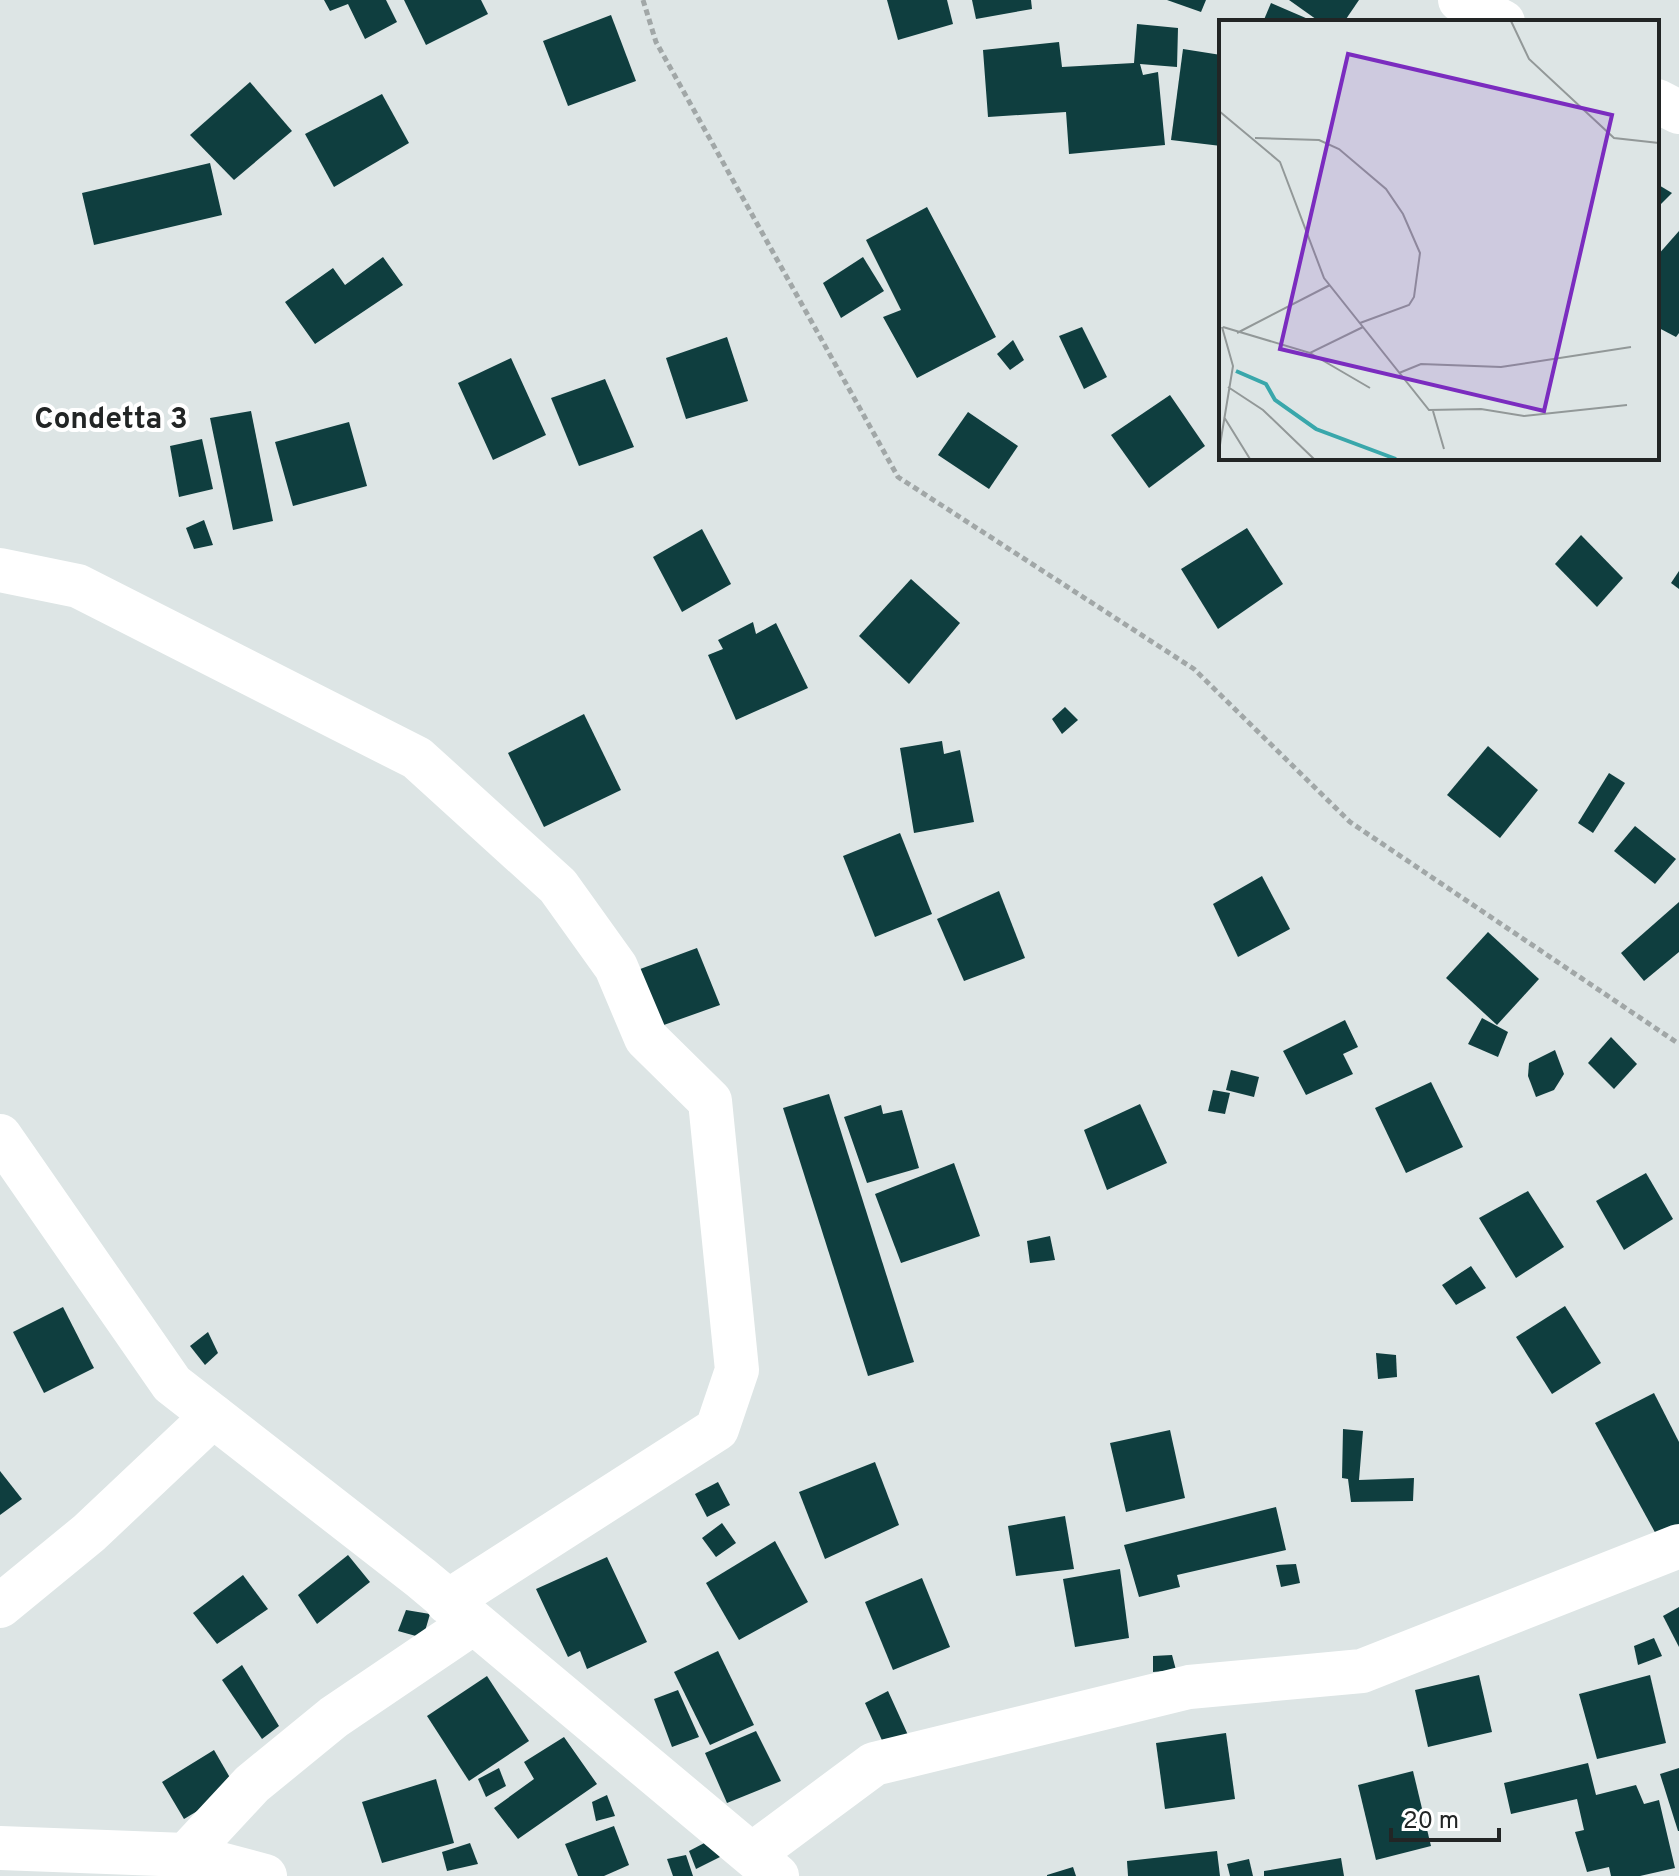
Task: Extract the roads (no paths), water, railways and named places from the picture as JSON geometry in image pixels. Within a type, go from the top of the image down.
[{"type":"street","points":[[1460,0],[1499,20]]},
{"type":"street","points":[[1659,102],[1679,112]]},
{"type":"street","points":[[0,570],[78,586],[417,758],[558,886],[616,967],[646,1038],[710,1101],[737,1370],[717,1429],[460,1612],[252,1784],[186,1855]]},
{"type":"street","points":[[0,1136],[172,1384],[460,1612],[765,1865],[874,1764],[1189,1687],[1362,1671],[1679,1546]]},
{"type":"street","points":[[0,1606],[89,1533],[213,1416]]},
{"type":"street","points":[[0,1848],[186,1855],[265,1876]]},
{"type":"district","name":"Сondetta 3","points":[[111,420]]}]
